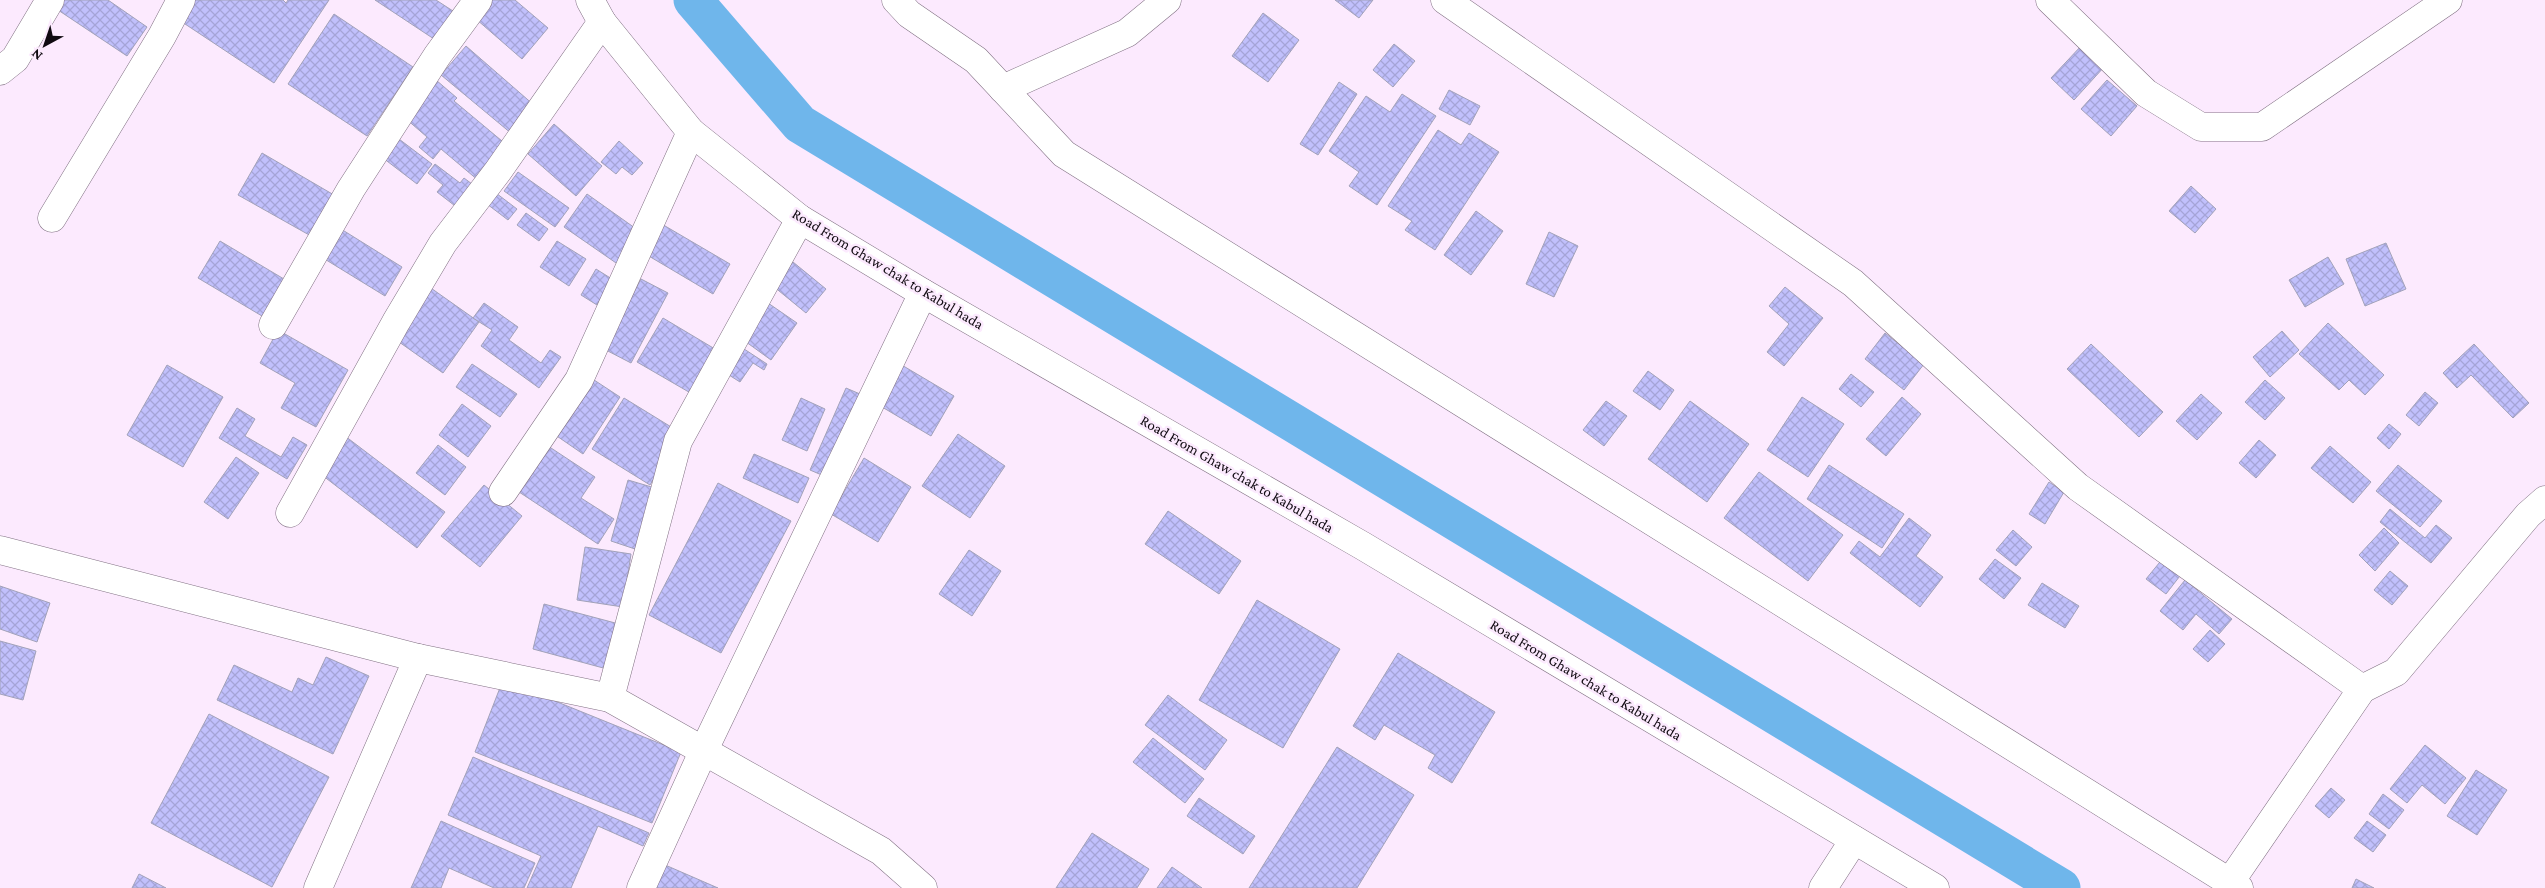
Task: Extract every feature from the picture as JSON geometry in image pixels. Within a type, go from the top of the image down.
[{"type":"street","points":[[0,71],[15,59],[50,0]]},
{"type":"street","points":[[52,218],[162,36],[181,0]]},
{"type":"street","points":[[273,325],[351,189],[437,56],[478,0]]},
{"type":"street","points":[[896,0],[909,14],[976,60],[1064,154],[2235,885],[2362,689],[2396,672],[2528,515],[2545,500]]},
{"type":"street","points":[[1003,89],[1127,34],[1167,0]]},
{"type":"street","points":[[1445,0],[1853,283],[2078,487],[2362,689]]},
{"type":"street","points":[[2050,0],[2146,93],[2202,127],[2262,127],[2448,0]]},
{"type":"street","points":[[290,512],[396,322],[443,243],[498,171],[596,11]]},
{"type":"street","name":"Road From Ghaw chak to Kabul hada","points":[[596,11],[691,132],[800,219],[923,293],[1372,551],[1935,888]]},
{"type":"street","points":[[503,492],[579,380],[691,132]]},
{"type":"street","points":[[610,698],[678,441],[800,219]]},
{"type":"street","points":[[641,888],[703,752],[923,293]]},
{"type":"street","points":[[0,550],[418,658],[610,698],[881,851],[923,888]]},
{"type":"street","points":[[318,888],[418,658]]},
{"type":"street","points":[[1823,888],[1854,840]]},
{"type":"building","points":[[57,0],[108,0],[147,27],[127,56],[52,6]]},
{"type":"building","points":[[188,0],[283,0],[286,3],[288,0],[329,0],[274,83],[176,18]]},
{"type":"building","points":[[375,0],[436,0],[453,11],[434,39]]},
{"type":"building","points":[[492,0],[515,0],[548,28],[522,59],[476,19]]},
{"type":"building","points":[[1335,0],[1373,0],[1359,18]]},
{"type":"building","points":[[1263,13],[1299,40],[1268,82],[1232,56]]},
{"type":"building","points":[[334,14],[413,67],[367,136],[288,84]]},
{"type":"building","points":[[1394,44],[1415,61],[1393,87],[1373,70]]},
{"type":"building","points":[[2082,45],[2105,66],[2074,100],[2051,78]]},
{"type":"building","points":[[466,46],[535,106],[512,134],[441,75]]},
{"type":"building","points":[[436,80],[457,98],[454,101],[508,146],[479,181],[441,149],[433,159],[419,147],[427,137],[405,118]]},
{"type":"building","points":[[2107,80],[2137,106],[2111,136],[2081,109]]},
{"type":"building","points":[[1339,82],[1357,94],[1318,155],[1300,144]]},
{"type":"building","points":[[1449,90],[1480,106],[1470,125],[1439,109]]},
{"type":"building","points":[[1402,94],[1436,116],[1377,205],[1349,186],[1359,172],[1329,151],[1366,96],[1390,112]]},
{"type":"building","points":[[554,124],[602,166],[576,196],[528,154]]},
{"type":"building","points":[[1438,130],[1461,145],[1469,133],[1499,152],[1435,250],[1405,230],[1412,221],[1388,206]]},
{"type":"building","points":[[399,139],[432,164],[417,184],[383,158]]},
{"type":"building","points":[[619,141],[643,163],[632,175],[622,167],[616,174],[601,162]]},
{"type":"building","points":[[262,153],[334,195],[311,236],[238,195]]},
{"type":"building","points":[[435,164],[460,183],[464,178],[476,187],[459,209],[437,192],[443,185],[428,173]]},
{"type":"building","points":[[518,172],[569,208],[555,227],[504,191]]},
{"type":"building","points":[[2191,186],[2216,209],[2195,233],[2169,211]]},
{"type":"building","points":[[492,190],[517,209],[508,220],[483,201]]},
{"type":"building","points":[[587,194],[642,233],[619,265],[564,227]]},
{"type":"building","points":[[1476,211],[1503,231],[1471,275],[1444,255]]},
{"type":"building","points":[[526,213],[548,229],[539,241],[517,225]]},
{"type":"building","points":[[660,223],[730,264],[713,294],[642,252]]},
{"type":"building","points":[[341,229],[402,267],[385,296],[323,258]]},
{"type":"building","points":[[1549,232],[1578,246],[1554,297],[1526,284]]},
{"type":"building","points":[[220,241],[289,282],[267,319],[198,278]]},
{"type":"building","points":[[557,241],[586,259],[569,286],[540,267]]},
{"type":"building","points":[[2386,243],[2406,289],[2365,306],[2346,259]]},
{"type":"building","points":[[2328,257],[2344,284],[2305,307],[2289,280]]},
{"type":"building","points":[[793,262],[826,289],[806,313],[773,286]]},
{"type":"building","points":[[596,269],[612,279],[597,305],[581,295]]},
{"type":"building","points":[[641,279],[668,293],[631,363],[604,349]]},
{"type":"building","points":[[428,286],[479,322],[443,373],[392,337]]},
{"type":"building","points":[[1785,287],[1823,318],[1784,366],[1767,352],[1789,324],[1769,306]]},
{"type":"building","points":[[484,303],[518,327],[509,340],[541,363],[550,350],[561,357],[539,388],[481,346],[492,330],[473,318]]},
{"type":"building","points":[[768,303],[797,323],[771,360],[742,339]]},
{"type":"building","points":[[663,318],[720,352],[694,395],[637,362]]},
{"type":"building","points":[[2328,323],[2384,375],[2365,395],[2349,380],[2339,390],[2299,354]]},
{"type":"building","points":[[278,330],[348,370],[316,427],[281,408],[295,383],[260,363]]},
{"type":"building","points":[[2282,331],[2299,350],[2270,377],[2253,357]]},
{"type":"building","points":[[1885,333],[1924,364],[1904,390],[1865,359]]},
{"type":"building","points":[[2091,344],[2163,412],[2139,437],[2067,369]]},
{"type":"building","points":[[2474,344],[2529,403],[2513,418],[2471,375],[2457,388],[2443,373]]},
{"type":"building","points":[[738,345],[767,364],[764,370],[753,363],[740,382],[721,370]]},
{"type":"building","points":[[472,364],[517,394],[500,417],[456,387]]},
{"type":"building","points":[[900,364],[954,396],[931,436],[877,404]]},
{"type":"building","points":[[167,365],[223,397],[183,467],[127,435]]},
{"type":"building","points":[[1648,371],[1674,390],[1660,410],[1633,391]]},
{"type":"building","points":[[1851,374],[1874,392],[1861,407],[1839,389]]},
{"type":"building","points":[[588,376],[620,397],[583,454],[551,432]]},
{"type":"building","points":[[2265,380],[2285,398],[2265,420],[2245,402]]},
{"type":"building","points":[[846,388],[867,397],[831,479],[810,470]]},
{"type":"building","points":[[2425,392],[2438,403],[2419,426],[2406,415]]},
{"type":"building","points":[[2201,394],[2222,413],[2197,440],[2176,421]]},
{"type":"building","points":[[1802,397],[1844,424],[1808,477],[1767,450]]},
{"type":"building","points":[[1902,397],[1921,414],[1886,456],[1866,439]]},
{"type":"building","points":[[624,398],[681,433],[650,485],[592,449]]},
{"type":"building","points":[[801,398],[825,409],[807,451],[782,440]]},
{"type":"building","points":[[1606,401],[1627,416],[1604,446],[1583,430]]},
{"type":"building","points":[[1690,401],[1749,444],[1707,502],[1648,459]]},
{"type":"building","points":[[462,404],[491,426],[468,457],[439,435]]},
{"type":"building","points":[[237,408],[255,419],[245,436],[281,457],[293,437],[307,445],[287,479],[219,438]]},
{"type":"building","points":[[2389,424],[2401,434],[2389,449],[2377,438]]},
{"type":"building","points":[[958,434],[1005,466],[970,518],[922,486]]},
{"type":"building","points":[[345,436],[445,512],[417,548],[318,472]]},
{"type":"building","points":[[2259,440],[2276,455],[2256,478],[2239,463]]},
{"type":"building","points":[[545,444],[595,477],[581,498],[614,519],[598,544],[516,490]]},
{"type":"building","points":[[438,445],[466,467],[445,495],[416,473]]},
{"type":"building","points":[[2330,446],[2371,482],[2353,503],[2311,468]]},
{"type":"building","points":[[754,454],[809,478],[798,503],[743,478]]},
{"type":"building","points":[[236,457],[259,473],[228,519],[204,502]]},
{"type":"building","points":[[864,458],[911,487],[878,542],[831,514]]},
{"type":"building","points":[[1829,465],[1904,514],[1882,548],[1807,499]]},
{"type":"building","points":[[2398,465],[2442,501],[2420,527],[2376,491]]},
{"type":"building","points":[[1759,472],[1843,535],[1808,581],[1724,518]]},
{"type":"building","points":[[628,480],[655,488],[638,550],[611,541]]},
{"type":"building","points":[[2049,482],[2064,492],[2045,524],[2029,514]]},
{"type":"building","points":[[718,483],[791,521],[721,653],[649,615]]},
{"type":"building","points":[[484,485],[522,516],[480,567],[441,536]]},
{"type":"building","points":[[2390,509],[2425,538],[2436,525],[2452,538],[2431,563],[2380,522]]},
{"type":"building","points":[[1168,511],[1241,561],[1219,594],[1145,544]]},
{"type":"building","points":[[1909,518],[1931,535],[1916,556],[1943,577],[1920,607],[1850,553],[1859,541],[1880,557]]},
{"type":"building","points":[[2384,528],[2399,543],[2375,571],[2359,555]]},
{"type":"building","points":[[2013,530],[2032,547],[2016,566],[1996,550]]},
{"type":"building","points":[[585,547],[631,554],[623,607],[577,600]]},
{"type":"building","points":[[969,550],[1001,571],[972,616],[939,594]]},
{"type":"building","points":[[2164,557],[2183,572],[2166,594],[2146,579]]},
{"type":"building","points":[[1995,559],[2021,578],[2004,599],[1979,579]]},
{"type":"building","points":[[2390,571],[2408,586],[2392,605],[2374,590]]},
{"type":"building","points":[[2185,580],[2232,619],[2219,634],[2196,614],[2183,630],[2160,611]]},
{"type":"building","points":[[2042,583],[2079,606],[2065,628],[2028,605]]},
{"type":"building","points":[[0,586],[50,603],[37,642],[0,629]]},
{"type":"building","points":[[1257,600],[1340,649],[1283,748],[1199,700]]},
{"type":"building","points":[[544,604],[619,624],[607,669],[533,649]]},
{"type":"building","points":[[2210,630],[2225,644],[2208,662],[2193,649]]},
{"type":"building","points":[[0,641],[36,651],[23,700],[0,694]]},
{"type":"building","points":[[1398,653],[1495,712],[1452,783],[1428,768],[1435,755],[1384,725],[1375,740],[1353,726]]},
{"type":"building","points":[[326,657],[369,676],[333,754],[217,700],[234,665],[292,692],[298,678],[313,685]]},
{"type":"building","points":[[503,680],[681,752],[652,823],[475,752]]},
{"type":"building","points":[[1168,695],[1227,740],[1205,770],[1145,725]]},
{"type":"building","points":[[209,714],[329,777],[272,887],[151,823]]},
{"type":"building","points":[[1153,738],[1204,779],[1185,803],[1133,762]]},
{"type":"building","points":[[2425,745],[2466,778],[2445,804],[2422,785],[2407,803],[2390,789]]},
{"type":"building","points":[[1337,747],[1414,795],[1357,888],[1249,888]]},
{"type":"building","points":[[473,757],[649,833],[643,846],[598,826],[571,888],[527,888],[541,856],[448,815]]},
{"type":"building","points":[[2476,770],[2507,790],[2477,835],[2447,816]]},
{"type":"building","points":[[2331,788],[2345,800],[2329,818],[2315,806]]},
{"type":"building","points":[[2383,794],[2404,810],[2389,829],[2369,814]]},
{"type":"building","points":[[1199,798],[1255,836],[1243,854],[1187,816]]},
{"type":"building","points":[[441,821],[535,863],[524,888],[494,888],[449,868],[441,888],[411,888]]},
{"type":"building","points":[[2367,821],[2386,835],[2373,852],[2354,838]]},
{"type":"building","points":[[1092,833],[1149,869],[1137,888],[1056,888]]},
{"type":"building","points":[[656,861],[718,888],[644,888]]},
{"type":"building","points":[[1172,867],[1202,888],[1157,888]]},
{"type":"building","points":[[139,874],[166,888],[132,888]]},
{"type":"building","points":[[2356,879],[2374,888],[2352,888]]},
{"type":"waterway","points":[[693,0],[800,124],[2061,888]]}]
